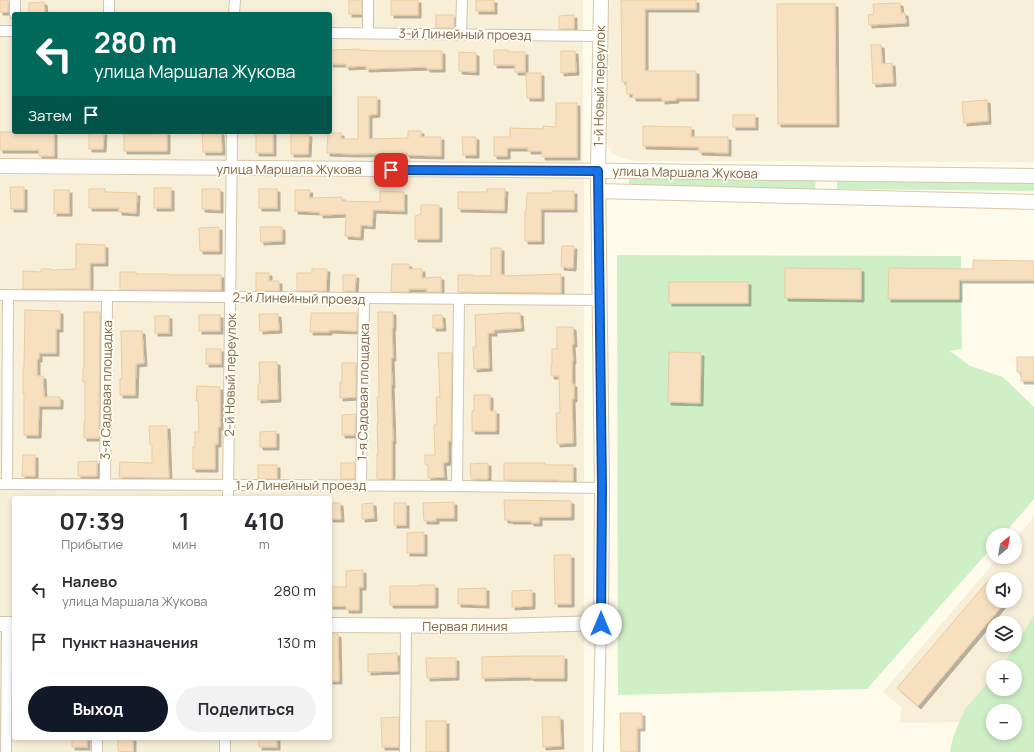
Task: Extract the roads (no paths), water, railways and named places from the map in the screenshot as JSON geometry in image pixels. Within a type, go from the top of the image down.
[{"type":"main road","name":"1-й Новый переулок","points":[[601,0],[598,171],[602,488],[601,624]]},
{"type":"main road","name":"улица Маршала Жукова","points":[[0,166],[1034,176]]},
{"type":"main road","points":[[826,197],[828,174]]},
{"type":"main road","name":"улица Маршала Жукова","points":[[598,191],[1034,202]]},
{"type":"main road","name":"Первая линия","points":[[332,625],[500,626],[601,624]]},
{"type":"street","points":[[15,0],[15,12]]},
{"type":"street","points":[[109,12],[110,0]]},
{"type":"street","points":[[234,12],[235,0]]},
{"type":"street","points":[[368,0],[368,33]]},
{"type":"street","points":[[461,34],[462,0]]},
{"type":"street","points":[[0,31],[12,31]]},
{"type":"street","name":"3-й Линейный проезд","points":[[332,33],[600,36]]},
{"type":"street","name":"2-й Новый переулок","points":[[228,496],[232,134]]},
{"type":"street","points":[[4,295],[4,484]]},
{"type":"street","name":"2-й Линейный проезд","points":[[4,295],[599,300]]},
{"type":"street","name":"3-я Садовая площадка","points":[[105,484],[107,296]]},
{"type":"street","name":"1-я Садовая площадка","points":[[361,486],[364,298]]},
{"type":"street","points":[[457,486],[459,299]]},
{"type":"street","name":"1-й Линейный проезд","points":[[4,484],[602,488]]},
{"type":"street","points":[[6,752],[7,624]]},
{"type":"street","points":[[598,752],[601,624]]},
{"type":"street","points":[[405,752],[406,626]]},
{"type":"street","points":[[97,740],[97,752]]},
{"type":"street","points":[[225,740],[225,752]]}]
